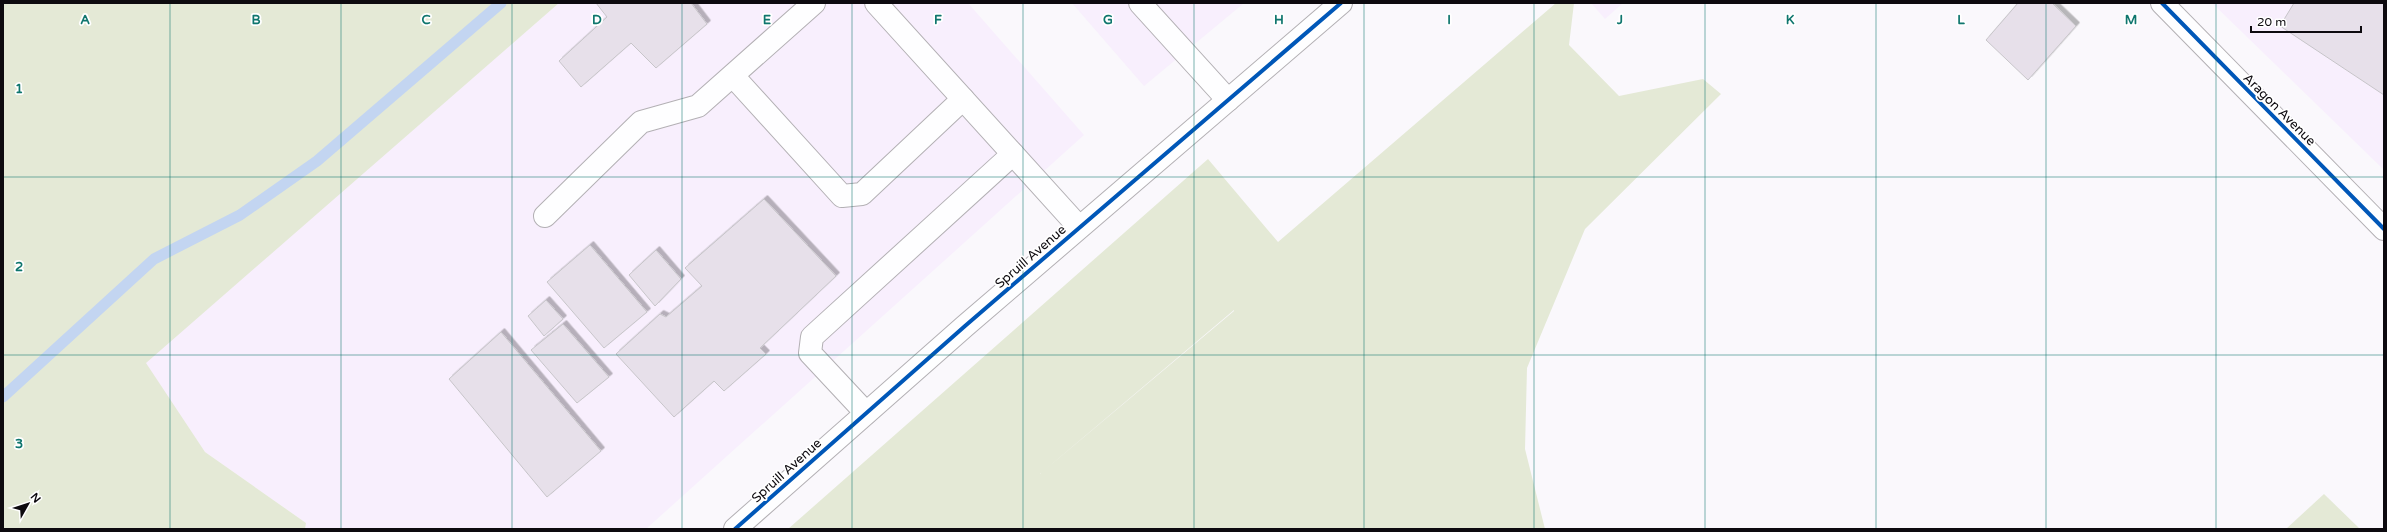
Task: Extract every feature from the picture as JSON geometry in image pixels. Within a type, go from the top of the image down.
[{"type":"street","points":[[545,216],[641,122],[698,106],[814,3]]},
{"type":"street","points":[[876,3],[1079,227]]},
{"type":"street","points":[[1140,3],[1228,100]]},
{"type":"street","name":"Spruill Avenue","points":[[735,529],[1079,227],[1341,3]]},
{"type":"street","name":"Aragon Avenue","points":[[2162,3],[2384,229]]},
{"type":"street","points":[[733,76],[842,196],[862,194],[963,100]]},
{"type":"street","points":[[866,413],[810,353],[812,336],[1013,154]]},
{"type":"shaded area","points":[[559,3],[968,3],[1084,135],[646,529],[305,529],[306,523],[205,452],[145,363]]},
{"type":"shaded area","points":[[1072,3],[1244,3],[1144,86]]},
{"type":"shaded area","points":[[1591,3],[1623,3],[1605,19]]},
{"type":"shaded area","points":[[2212,3],[2384,3],[2384,170]]},
{"type":"green space","points":[[3,3],[559,3],[146,363],[205,452],[306,523],[305,529],[3,529]]},
{"type":"green space","points":[[1556,3],[1574,3],[1569,45],[1619,96],[1703,79],[1721,94],[1585,229],[1527,368],[1525,449],[1545,529],[788,529],[1208,159],[1278,242]],"holes":[[[1234,310],[1234,311],[1040,474]]]},
{"type":"green space","points":[[2324,494],[2360,529],[2286,529]]},
{"type":"building","points":[[596,3],[691,3],[707,24],[656,68],[631,43],[581,87],[559,61],[607,17]]},
{"type":"building","points":[[2018,3],[2052,3],[2076,26],[2028,80],[1986,40]]},
{"type":"building","points":[[2294,3],[2384,3],[2384,95],[2280,26]]},
{"type":"building","points":[[764,199],[836,276],[760,348],[766,354],[724,391],[714,381],[674,417],[616,354],[660,314],[666,317],[702,286],[685,268]]},
{"type":"building","points":[[590,245],[647,312],[604,348],[547,282]]},
{"type":"building","points":[[656,250],[681,279],[655,306],[629,275]]},
{"type":"building","points":[[546,300],[563,319],[544,336],[528,316]]},
{"type":"building","points":[[563,324],[609,377],[577,403],[531,350]]},
{"type":"building","points":[[501,332],[601,451],[547,497],[449,379]]},
{"type":"waterway","points":[[3,397],[154,259],[240,215],[317,161],[501,3]]},
{"type":"cycle path","points":[[735,529],[965,326],[1341,3]]},
{"type":"cycle path","points":[[2162,3],[2384,229]]}]
